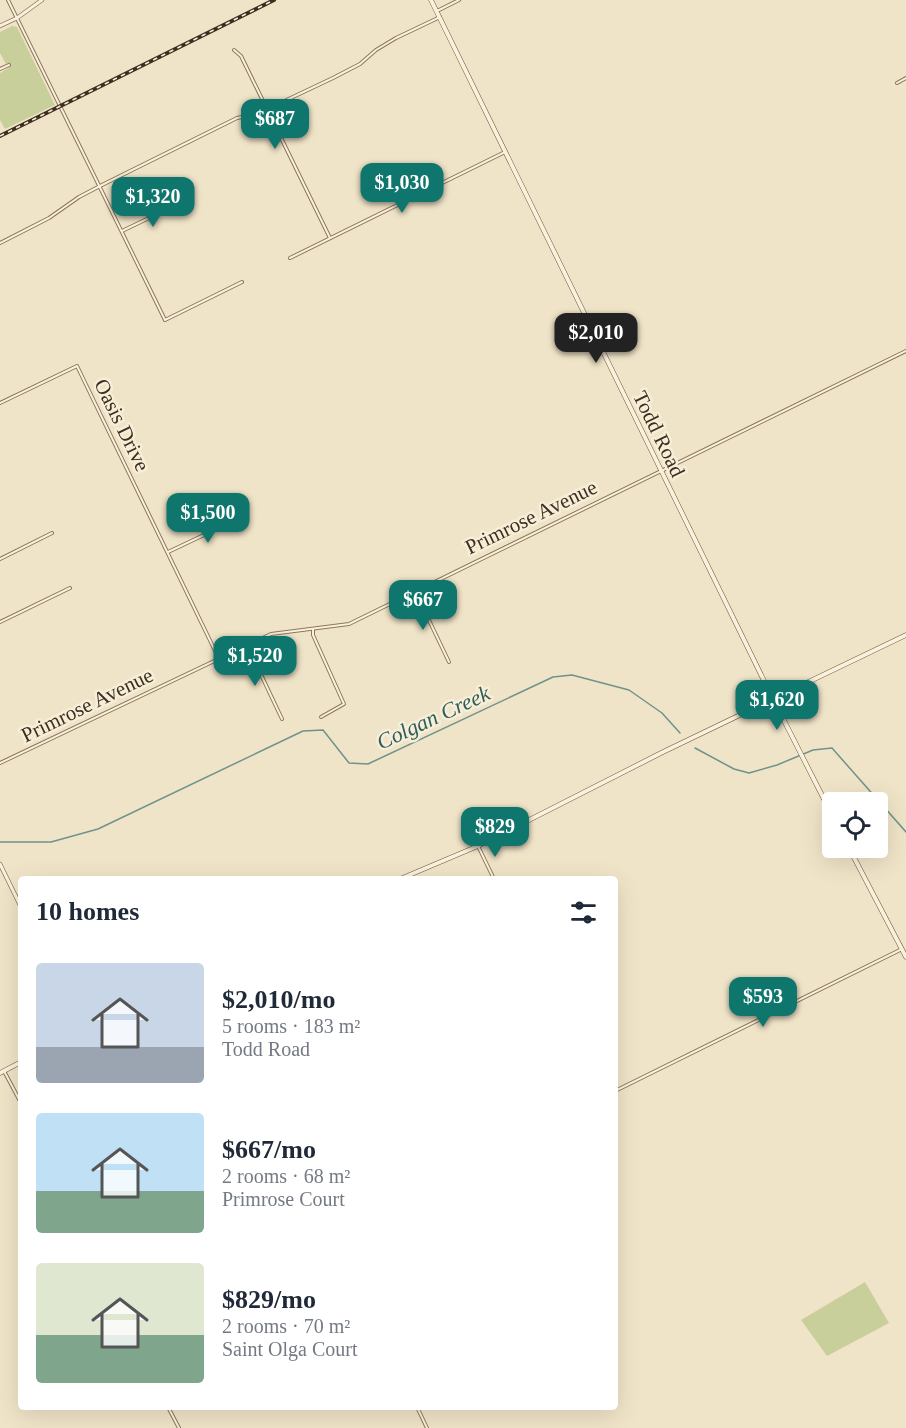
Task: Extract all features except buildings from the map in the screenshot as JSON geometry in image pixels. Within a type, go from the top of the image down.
[{"type":"main road","name":"Todd Road","points":[[431,0],[773,700],[822,795]]},
{"type":"main road","points":[[407,876],[478,846],[663,752],[906,635]]},
{"type":"main road","points":[[854,858],[906,957]]},
{"type":"main road","points":[[2,1072],[18,1064]]},
{"type":"street","points":[[8,0],[165,320],[242,282]]},
{"type":"street","points":[[0,26],[17,18],[42,0]]},
{"type":"street","points":[[436,11],[459,0]]},
{"type":"street","points":[[0,243],[50,218],[79,197],[100,186],[237,118],[267,110],[360,64],[376,50],[396,38],[440,17]]},
{"type":"street","points":[[234,50],[241,56],[330,238]]},
{"type":"street","points":[[29,55],[34,53]]},
{"type":"street","points":[[0,69],[9,65]]},
{"type":"street","points":[[897,83],[906,78]]},
{"type":"street","points":[[290,258],[505,152]]},
{"type":"street","points":[[122,231],[174,206]]},
{"type":"street","name":"Primrose Avenue","points":[[0,763],[271,634],[349,624],[906,351]]},
{"type":"street","name":"Oasis Drive","points":[[0,403],[77,366],[219,659]]},
{"type":"street","points":[[168,552],[240,518]]},
{"type":"street","points":[[0,559],[52,533]]},
{"type":"street","points":[[0,622],[70,588]]},
{"type":"street","points":[[415,591],[449,662]]},
{"type":"street","points":[[313,629],[313,635],[344,704],[321,717]]},
{"type":"street","points":[[247,645],[282,719]]},
{"type":"street","points":[[478,846],[493,876]]},
{"type":"street","points":[[0,864],[18,901]]},
{"type":"street","points":[[618,1090],[902,949]]},
{"type":"street","points":[[2,1072],[18,1098]]},
{"type":"street","points":[[169,1410],[178,1428]]},
{"type":"street","points":[[418,1410],[427,1428]]},
{"type":"green space","points":[[12,26],[17,27],[55,105],[5,129],[0,120],[0,73],[8,68],[0,53],[0,32]]},
{"type":"green space","points":[[865,1282],[889,1323],[827,1356],[801,1320]]},
{"type":"waterway","name":"Colgan Creek","points":[[0,842],[51,842],[98,829],[303,731],[323,730],[349,763],[368,764],[553,677],[572,675],[629,690],[662,713],[680,733]]},
{"type":"waterway","name":"Colgan Creek","points":[[695,748],[734,769],[749,773],[777,765],[813,750],[832,748],[906,832]]},
{"type":"railway","points":[[0,136],[274,0]]}]
